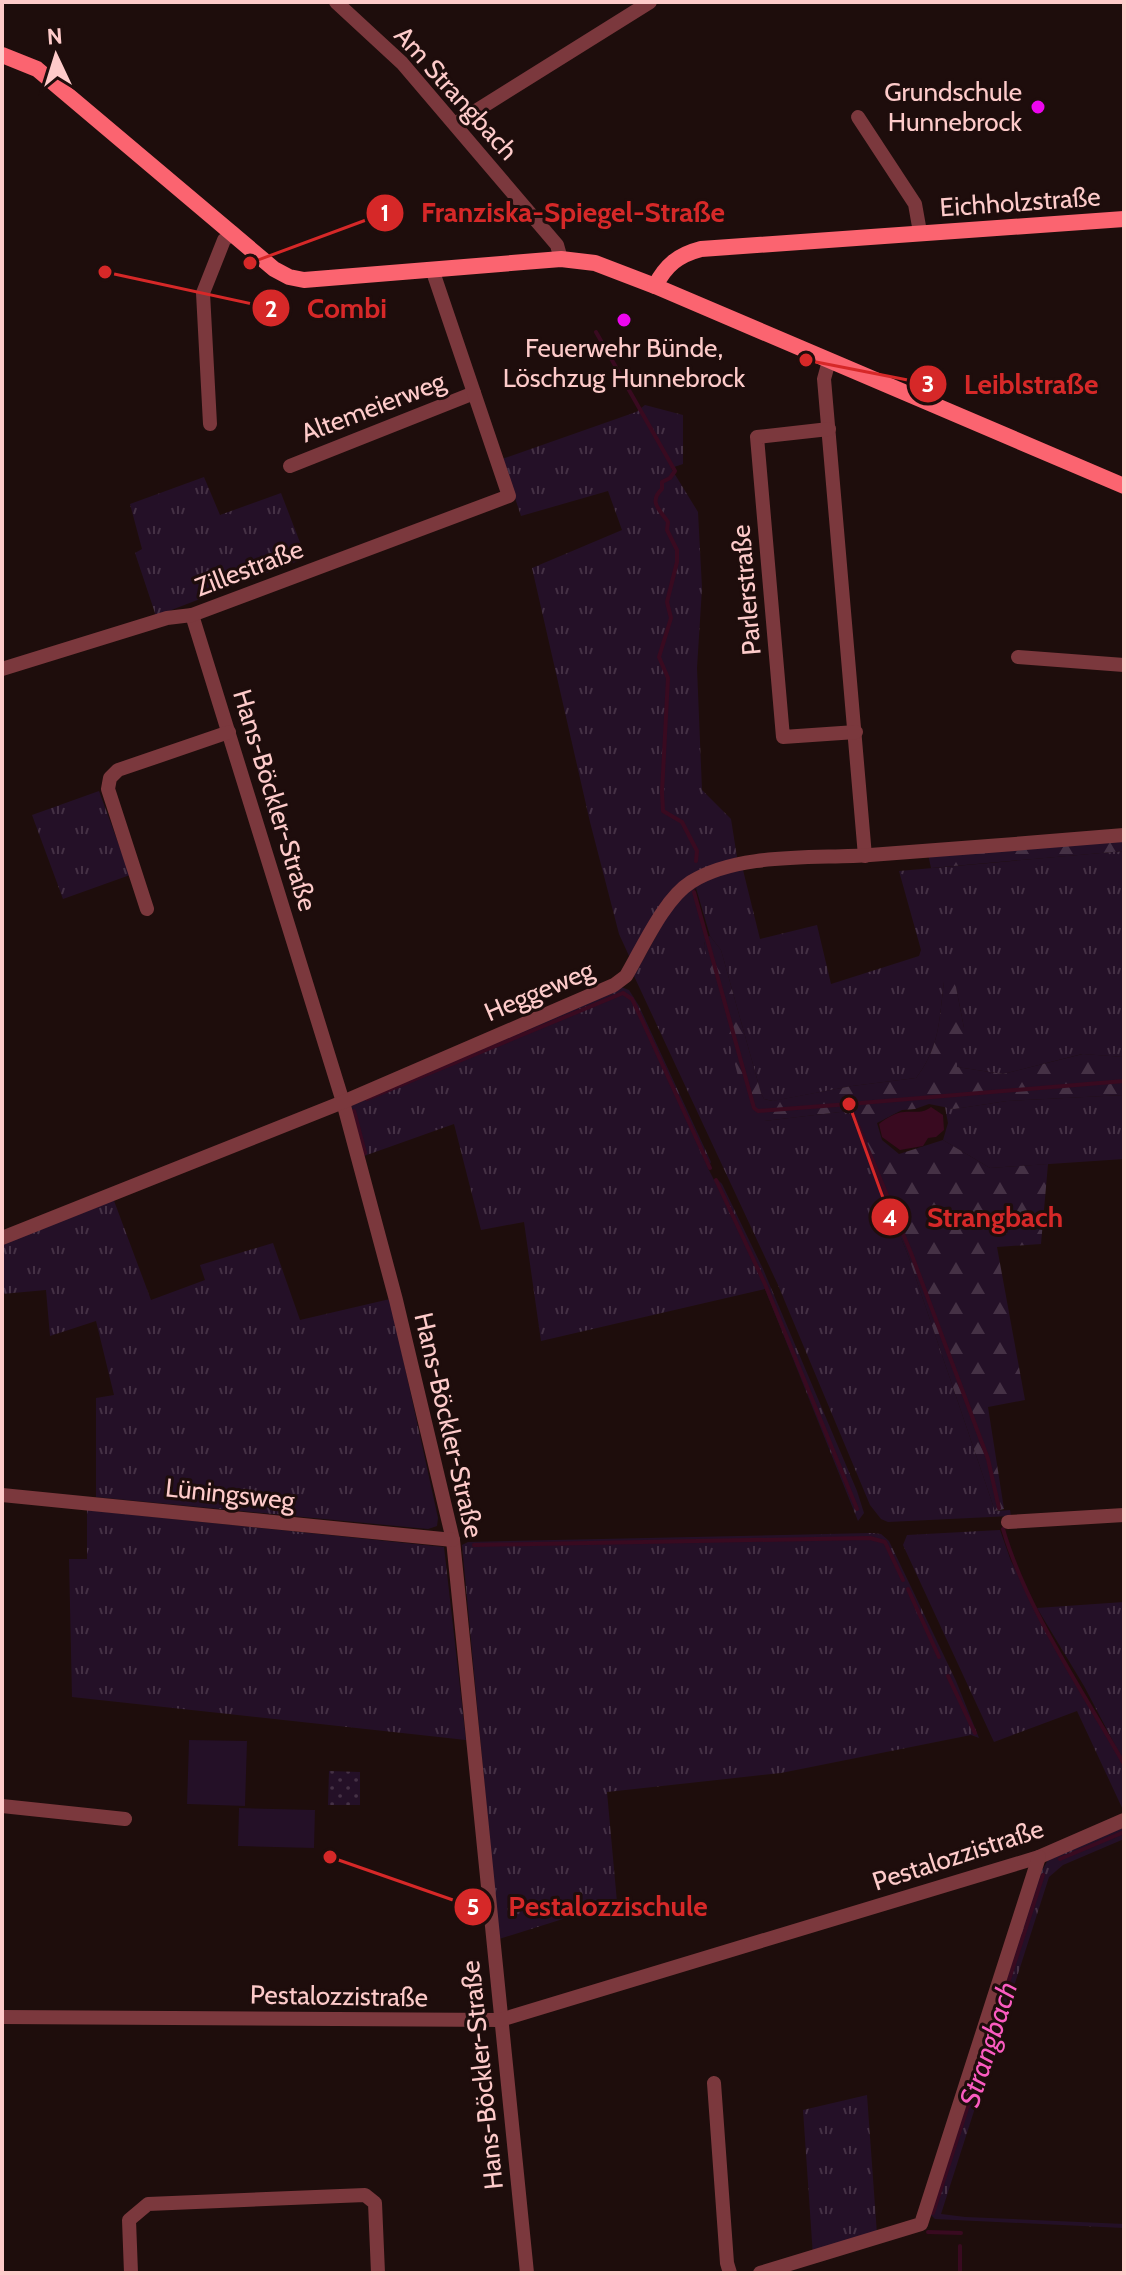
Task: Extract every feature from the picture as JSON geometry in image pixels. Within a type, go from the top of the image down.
[{"type":"street","name":"Am Strangbach","points":[[336,2],[402,63],[557,245],[561,259]]},
{"type":"street","points":[[455,124],[650,2]]},
{"type":"street","points":[[2,55],[37,69],[274,269],[289,277],[304,280],[561,259],[595,263],[1124,486]]},
{"type":"street","name":"Eichholzstraße","points":[[858,117],[915,204],[920,232]]},
{"type":"street","name":"Eichholzstraße","points":[[655,286],[671,263],[685,253],[701,249],[1124,219]]},
{"type":"street","points":[[210,424],[203,293],[224,240],[233,233]]},
{"type":"street","points":[[432,269],[474,393]]},
{"type":"street","points":[[829,361],[824,379],[865,856]]},
{"type":"street","name":"Altemeierweg","points":[[290,466],[474,393]]},
{"type":"street","name":"Zillestraße","points":[[2,669],[167,618],[192,615],[509,496],[474,393]]},
{"type":"street","name":"Parlerstraße","points":[[829,429],[757,437],[783,737],[856,732]]},
{"type":"street","name":"Hans-Böckler-Straße","points":[[192,615],[343,1102],[396,1300],[453,1540],[527,2273]]},
{"type":"street","points":[[1018,657],[1124,665]]},
{"type":"street","points":[[147,909],[108,789],[110,778],[118,770],[229,732]]},
{"type":"street","name":"Heggeweg","points":[[2,1238],[343,1102],[614,985],[626,976],[676,893],[717,869],[764,861],[1124,835]]},
{"type":"street","name":"Lüningsweg","points":[[2,1495],[453,1540]]},
{"type":"street","points":[[1008,1522],[1124,1515]]},
{"type":"street","points":[[2,1806],[125,1819]]},
{"type":"street","name":"Pestalozzistraße","points":[[2,2017],[500,2020],[1039,1857],[1124,1820]]},
{"type":"street","points":[[760,2273],[921,2224],[1039,1857]]},
{"type":"street","points":[[714,2083],[730,2273]]},
{"type":"street","points":[[131,2273],[129,2220],[148,2204],[365,2195],[375,2203],[378,2273]]},
{"type":"green space","points":[[645,405],[683,415],[683,464],[671,468],[698,512],[702,588],[697,668],[702,790],[731,819],[737,857],[690,877],[630,958],[619,934],[590,822],[532,568],[622,530],[608,491],[521,516],[502,459],[636,412]]},
{"type":"green space","points":[[204,477],[220,515],[281,493],[306,558],[156,616],[135,553],[142,549],[130,504]]},
{"type":"green space","points":[[99,791],[130,875],[63,899],[32,815]]},
{"type":"green space","points":[[1124,839],[1124,851],[931,868],[928,854]]},
{"type":"green space","points":[[1124,851],[1124,1057],[1082,1054],[1003,1074],[957,1067],[957,1051],[964,1028],[956,987],[944,982],[934,1044],[916,1078],[773,1101],[764,1099],[761,1093],[721,950],[710,936],[696,888],[693,891],[706,937],[704,946],[764,1121],[849,1111],[908,1255],[995,1511],[1010,1510],[1011,1516],[888,1522],[881,1519],[870,1505],[778,1285],[634,976],[675,902],[700,879],[743,870],[760,939],[817,925],[831,984],[919,956],[921,950],[899,871]]},
{"type":"green space","points":[[710,936],[721,950],[764,1099],[772,1101],[916,1078],[934,1044],[944,982],[950,976],[956,987],[964,1028],[978,1036],[957,1051],[957,1067],[1003,1074],[1083,1054],[1124,1057],[1124,1095],[1007,1101],[954,1109],[929,1104],[902,1110],[877,1123],[882,1140],[899,1154],[943,1140],[990,1168],[1048,1164],[1041,1244],[997,1247],[1025,1400],[988,1407],[1004,1509],[995,1511],[908,1255],[849,1111],[764,1121],[754,1120],[748,1114],[704,946],[706,937]]},
{"type":"green space","points":[[621,987],[629,990],[639,1006],[711,1162],[708,1168],[714,1180],[722,1184],[763,1269],[857,1491],[864,1513],[858,1521],[765,1289],[541,1341],[524,1222],[481,1230],[454,1124],[364,1156],[351,1106]]},
{"type":"green space","points":[[1124,1095],[1124,1159],[990,1168],[943,1140],[948,1123],[945,1107],[954,1109],[1007,1101]]},
{"type":"green space","points":[[113,1198],[151,1300],[205,1280],[200,1265],[273,1243],[300,1320],[390,1299],[438,1518],[437,1526],[428,1529],[96,1497],[96,1398],[114,1395],[96,1321],[50,1336],[46,1290],[2,1294],[2,1243]]},
{"type":"green space","points":[[87,1510],[444,1547],[466,1740],[72,1697],[69,1559],[87,1559]]},
{"type":"green space","points":[[1000,1530],[1011,1561],[1041,1620],[1124,1766],[1124,1812],[1077,1711],[994,1742],[903,1545],[907,1535]]},
{"type":"green space","points":[[881,1534],[889,1541],[956,1681],[979,1738],[971,1735],[781,1773],[607,1792],[617,1902],[499,1939],[462,1545],[468,1542]]},
{"type":"green space","points":[[1124,1602],[1124,1762],[1084,1686],[1037,1608]]},
{"type":"green space","points":[[189,1740],[247,1741],[245,1806],[187,1804]]},
{"type":"green space","points":[[329,1771],[360,1772],[360,1805],[328,1805]]},
{"type":"green space","points":[[239,1808],[315,1810],[314,1848],[238,1846]]},
{"type":"green space","points":[[1124,1827],[1124,1839],[1063,1865],[1049,1877],[941,2214],[1124,2224],[1124,2228],[935,2219],[931,2215],[1040,1874],[1048,1860]]},
{"type":"green space","points":[[867,2095],[877,2234],[813,2256],[803,2110]]},
{"type":"shaded area","points":[[931,1107],[943,1115],[944,1130],[936,1137],[928,1138],[923,1146],[900,1150],[882,1137],[879,1124],[887,1118],[901,1112]]},
{"type":"waterway","name":"Strangbach","points":[[596,332],[675,471],[662,482],[662,489],[656,498],[677,550],[667,602],[671,618],[659,657],[668,678],[663,811],[682,822],[697,851],[696,861]]},
{"type":"waterway","name":"Strangbach","points":[[694,892],[754,1108],[758,1111],[849,1104],[911,1253],[988,1459],[999,1508]]},
{"type":"waterway","points":[[367,1099],[623,993],[632,999],[710,1168]]},
{"type":"waterway","points":[[849,1104],[1124,1081]]},
{"type":"waterway","points":[[354,1111],[365,1153]]},
{"type":"waterway","points":[[716,1180],[765,1284],[857,1509]]},
{"type":"waterway","name":"Strangbach","points":[[1003,1529],[1013,1559],[1041,1619],[1124,1764]]},
{"type":"waterway","points":[[474,1545],[870,1538],[885,1542],[903,1580]]},
{"type":"waterway","points":[[908,1589],[939,1657]]},
{"type":"waterway","points":[[948,1676],[975,1733]]},
{"type":"waterway","name":"Strangbach","points":[[1060,1859],[1124,1832]]},
{"type":"waterway","name":"Strangbach","points":[[933,2213],[1043,1875]]},
{"type":"waterway","name":"Strangbach","points":[[928,2232],[961,2233]]},
{"type":"waterway","name":"Strangbach","points":[[960,2246],[960,2273]]},
{"type":"place","name":"Grundschule Hunnebrock","points":[[1038,107]]},
{"type":"place","name":"Franziska-Spiegel-Straße","points":[[250,263]]},
{"type":"place","name":"Combi","points":[[105,272]]},
{"type":"place","name":"Feuerwehr Bünde, Löschzug Hunnebrock","points":[[624,320]]},
{"type":"place","name":"Leiblstraße","points":[[806,360]]},
{"type":"place","name":"Strangbach","points":[[849,1104]]},
{"type":"place","name":"Pestalozzischule","points":[[330,1857]]}]
